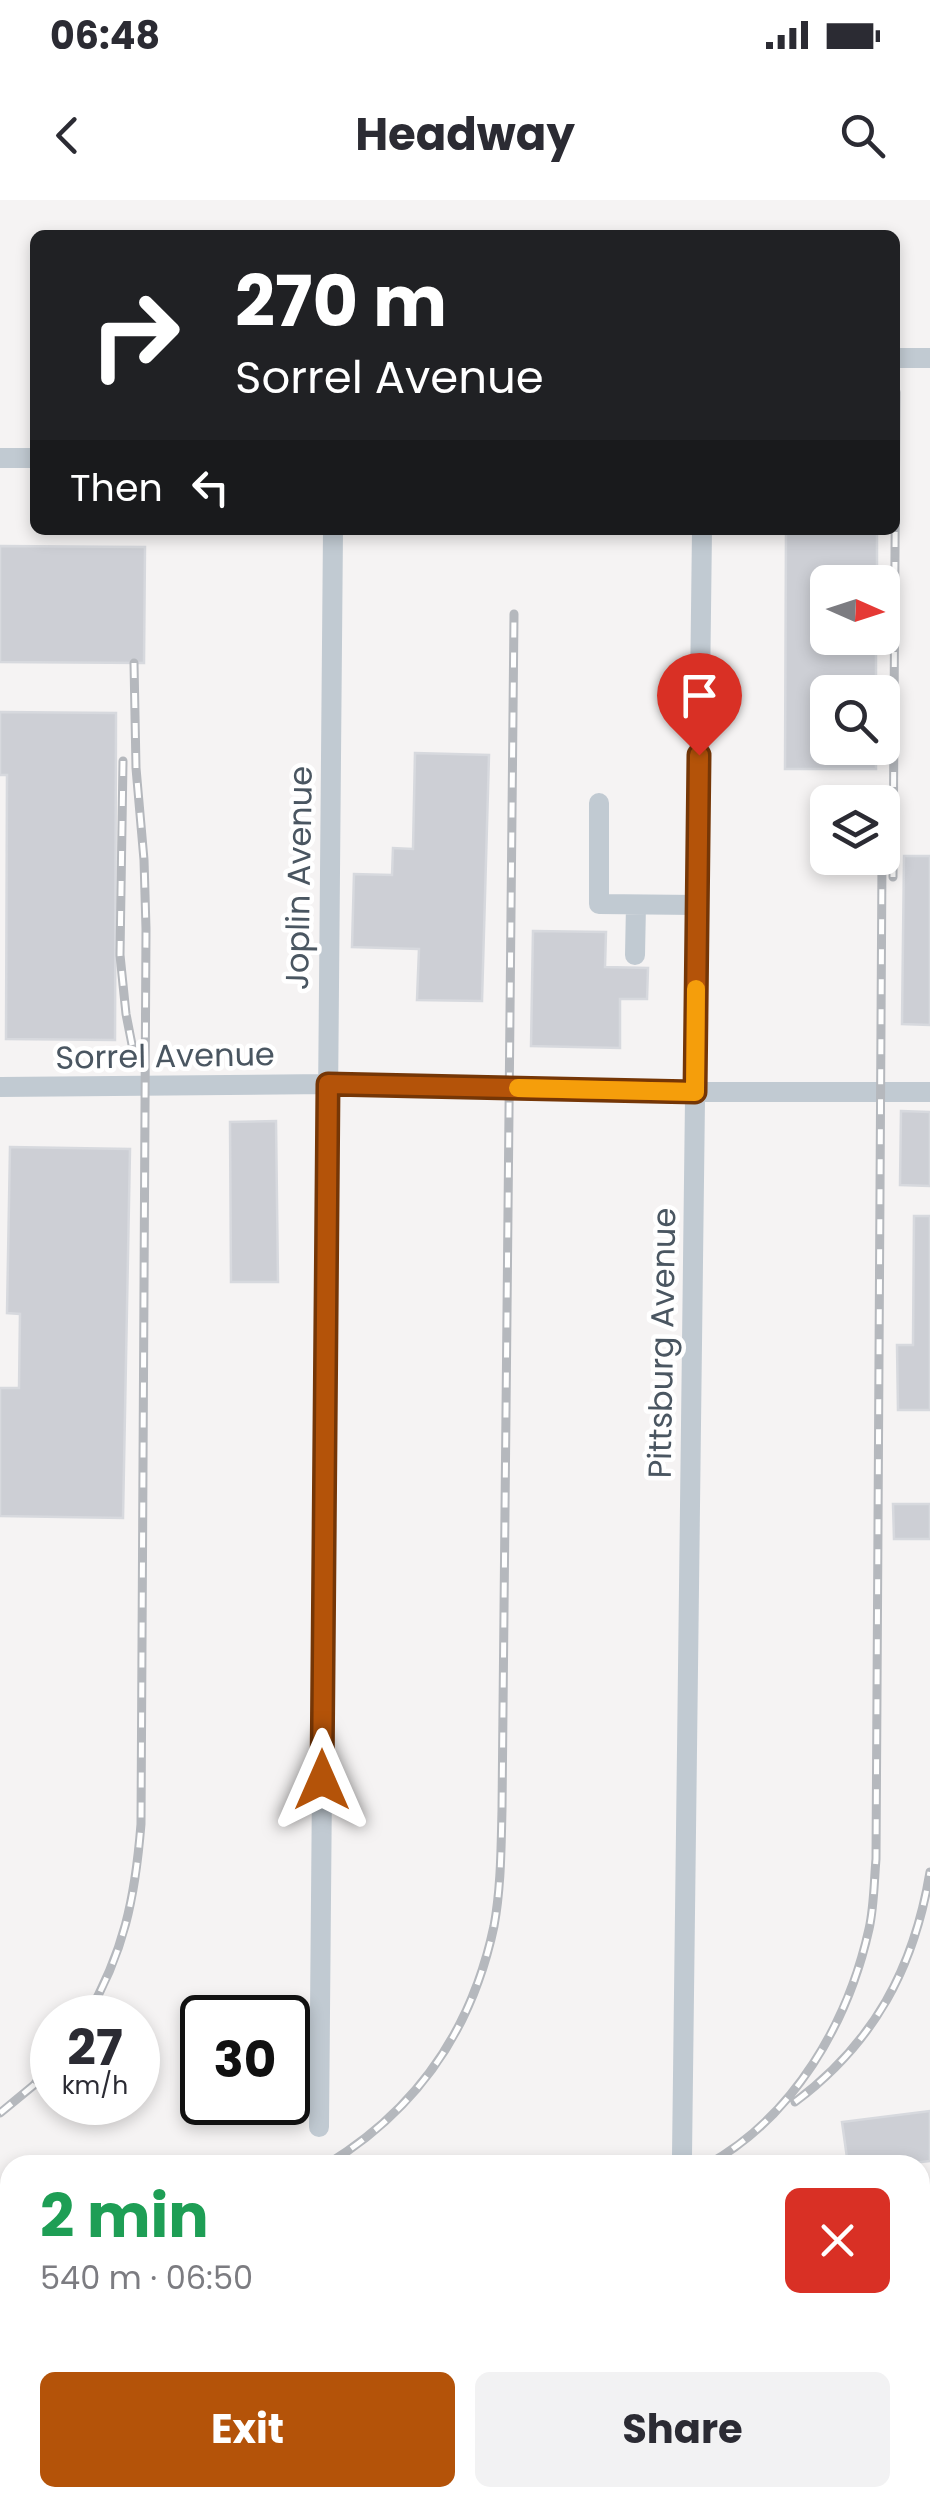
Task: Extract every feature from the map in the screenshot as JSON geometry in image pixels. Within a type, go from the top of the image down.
[{"type":"street","points":[[900,358],[930,358]]},
{"type":"street","points":[[0,458],[30,458]]},
{"type":"street","name":"Joplin Avenue","points":[[319,2127],[332,535]]},
{"type":"street","name":"Pittsburg Avenue","points":[[682,2155],[702,535]]},
{"type":"street","points":[[599,803],[600,904],[697,905]]},
{"type":"street","points":[[634,955],[636,905]]},
{"type":"street","name":"Sorrel Avenue","points":[[0,1087],[328,1084],[695,1092],[930,1092]]},
{"type":"building","points":[[786,535],[877,535],[877,565],[810,565],[810,655],[876,655],[876,675],[810,675],[810,765],[876,765],[876,769],[785,769]]},
{"type":"building","points":[[0,546],[145,547],[144,663],[0,662]]},
{"type":"building","points":[[0,712],[116,713],[115,1040],[6,1039],[7,775],[0,775]]},
{"type":"building","points":[[415,753],[489,755],[482,1001],[417,1000],[419,949],[352,947],[354,874],[392,875],[393,848],[413,849]]},
{"type":"building","points":[[904,856],[930,856],[930,1025],[902,1024]]},
{"type":"building","points":[[533,931],[606,932],[605,967],[648,968],[647,999],[620,999],[620,1048],[531,1046]]},
{"type":"building","points":[[901,1111],[930,1112],[930,1186],[900,1185]]},
{"type":"building","points":[[276,1121],[278,1282],[231,1282],[230,1122]]},
{"type":"building","points":[[10,1147],[130,1149],[123,1518],[0,1516],[0,1388],[19,1388],[20,1314],[7,1313]]},
{"type":"building","points":[[914,1216],[930,1216],[930,1410],[898,1410],[897,1345],[913,1345]]},
{"type":"building","points":[[893,1504],[930,1504],[930,1539],[894,1539]]},
{"type":"building","points":[[930,2111],[930,2155],[847,2155],[842,2122]]},
{"type":"railway","points":[[893,877],[895,535]]},
{"type":"railway","points":[[341,2155],[388,2119],[413,2093],[455,2033],[484,1964],[498,1897],[514,614]]},
{"type":"railway","points":[[98,1995],[126,1924],[141,1824],[146,929],[134,663]]},
{"type":"railway","points":[[123,761],[120,955],[136,1065]]},
{"type":"railway","points":[[722,2155],[766,2121],[813,2064],[847,1999],[872,1912],[876,1859],[882,875]]},
{"type":"railway","points":[[795,2102],[847,2055],[886,2001],[913,1940],[930,1872]]},
{"type":"railway","points":[[0,2113],[30,2088]]},
{"type":"slow traffic","points":[[518,1088],[695,1092],[696,989]]},
{"type":"route","points":[[322,1780],[328,1084],[695,1092],[699,755]]}]
